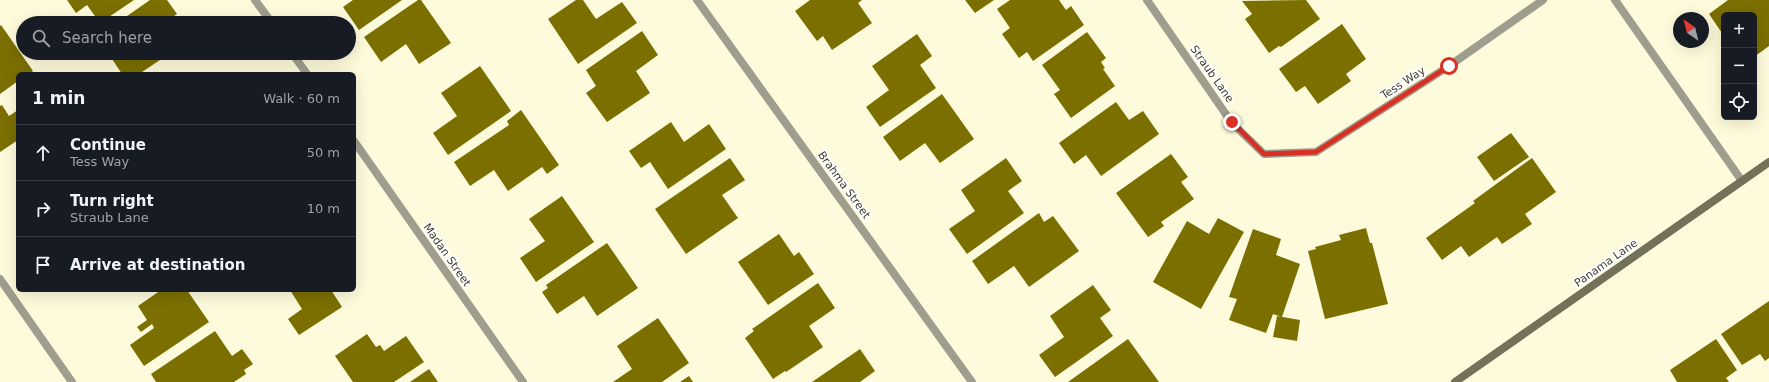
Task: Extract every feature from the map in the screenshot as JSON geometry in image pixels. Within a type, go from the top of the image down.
[{"type":"main road","name":"Panama Lane","points":[[1455,382],[1769,162]]},
{"type":"street","points":[[255,0],[267,16]]},
{"type":"street","name":"Brahma Street","points":[[698,0],[972,382]]},
{"type":"street","name":"Straub Lane","points":[[1147,0],[1232,122],[1264,154]]},
{"type":"street","name":"Tess Way","points":[[1264,154],[1316,152],[1449,66],[1543,0]]},
{"type":"street","points":[[1615,0],[1742,181]]},
{"type":"street","points":[[297,60],[306,72]]},
{"type":"street","name":"Madan Street","points":[[356,144],[523,382]]},
{"type":"street","points":[[0,279],[72,382]]},
{"type":"building","points":[[67,0],[134,0],[110,16],[95,16],[87,5],[76,13]]},
{"type":"building","points":[[150,0],[167,0],[177,14],[174,16],[127,16]]},
{"type":"building","points":[[353,0],[402,0],[359,30],[356,26],[356,16],[349,16],[343,7]]},
{"type":"building","points":[[418,0],[421,0],[451,43],[419,64],[406,44],[381,62],[364,37]]},
{"type":"building","points":[[576,0],[583,0],[596,19],[622,2],[637,23],[578,64],[548,19]]},
{"type":"building","points":[[810,0],[862,0],[858,3],[872,23],[832,50],[823,36],[817,41],[795,11]]},
{"type":"building","points":[[965,0],[994,0],[975,13]]},
{"type":"building","points":[[1010,0],[1059,0],[1066,10],[1071,6],[1084,25],[1033,61],[1027,52],[1019,58],[1002,34],[1010,28],[997,9]]},
{"type":"building","points":[[1306,0],[1320,19],[1281,47],[1279,46],[1269,53],[1245,19],[1252,14],[1242,1]]},
{"type":"building","points":[[1728,0],[1769,0],[1769,46],[1757,55],[1757,12],[1721,12],[1721,32],[1709,14]]},
{"type":"building","points":[[1342,24],[1366,59],[1346,74],[1351,81],[1318,104],[1305,86],[1296,92],[1279,69]]},
{"type":"building","points":[[1,25],[16,47],[16,60],[25,60],[33,71],[16,72],[16,82],[0,94]]},
{"type":"building","points":[[642,31],[658,55],[636,71],[650,93],[607,122],[586,93],[596,86],[586,70]]},
{"type":"building","points":[[1087,32],[1106,58],[1101,62],[1105,68],[1103,69],[1115,86],[1071,118],[1054,94],[1060,90],[1042,65]]},
{"type":"building","points":[[917,34],[932,56],[920,65],[936,88],[880,127],[866,107],[889,90],[872,66]]},
{"type":"building","points":[[113,60],[160,60],[142,72],[121,72]]},
{"type":"building","points":[[480,66],[511,111],[448,155],[433,133],[457,116],[441,93]]},
{"type":"building","points":[[942,94],[974,139],[940,163],[925,143],[900,161],[883,137]]},
{"type":"building","points":[[1116,102],[1129,120],[1143,111],[1159,134],[1101,176],[1086,155],[1074,164],[1059,143]]},
{"type":"building","points":[[2,105],[9,116],[16,111],[16,141],[0,152],[0,106]]},
{"type":"building","points":[[521,110],[559,165],[547,174],[542,167],[508,191],[494,170],[470,186],[454,162],[509,125],[507,121]]},
{"type":"building","points":[[671,122],[684,142],[709,124],[726,149],[668,189],[650,162],[641,168],[629,151]]},
{"type":"building","points":[[1511,133],[1529,157],[1494,181],[1477,157]]},
{"type":"building","points":[[1171,154],[1188,177],[1181,182],[1194,199],[1161,222],[1164,226],[1148,237],[1116,193]]},
{"type":"building","points":[[730,158],[745,180],[722,195],[738,218],[686,254],[655,209]]},
{"type":"building","points":[[1006,158],[1022,181],[1008,191],[1024,213],[967,254],[949,229],[975,211],[961,190]]},
{"type":"building","points":[[1532,158],[1556,192],[1525,214],[1532,224],[1502,244],[1497,237],[1469,257],[1461,246],[1442,260],[1426,238],[1475,203],[1473,201]]},
{"type":"building","points":[[562,196],[594,242],[536,282],[520,258],[545,241],[529,219]]},
{"type":"building","points":[[1039,213],[1044,222],[1053,216],[1079,251],[1029,287],[1014,266],[988,284],[972,261]]},
{"type":"building","points":[[1218,218],[1244,232],[1201,309],[1153,282],[1187,221],[1209,234]]},
{"type":"building","points":[[1366,228],[1370,243],[1372,243],[1388,304],[1325,319],[1308,251],[1316,249],[1315,247],[1341,240],[1339,235]]},
{"type":"building","points":[[1253,229],[1281,239],[1276,255],[1300,264],[1282,317],[1273,314],[1266,333],[1229,320],[1237,299],[1229,297]]},
{"type":"building","points":[[779,234],[794,256],[799,252],[814,274],[768,305],[738,262]]},
{"type":"building","points":[[607,243],[638,288],[597,316],[584,296],[557,314],[542,292],[548,288],[546,285]]},
{"type":"building","points":[[818,283],[835,308],[809,326],[823,347],[773,379],[745,338],[754,331],[752,329]]},
{"type":"building","points":[[1093,285],[1111,310],[1100,318],[1113,336],[1055,377],[1039,355],[1064,337],[1050,316]]},
{"type":"building","points":[[158,292],[188,292],[209,322],[144,366],[130,345],[154,328],[152,324],[141,332],[137,327],[147,320],[138,306]]},
{"type":"building","points":[[291,292],[332,292],[342,307],[299,335],[288,319],[302,309]]},
{"type":"building","points":[[1769,301],[1769,358],[1765,361],[1760,354],[1742,365],[1721,334]]},
{"type":"building","points":[[1277,316],[1300,320],[1297,341],[1273,337]]},
{"type":"building","points":[[658,318],[689,363],[662,382],[613,382],[632,369],[617,346]]},
{"type":"building","points":[[215,331],[232,356],[242,349],[253,364],[244,370],[246,374],[234,382],[156,382],[151,374]]},
{"type":"building","points":[[367,334],[376,347],[380,345],[384,351],[406,336],[424,362],[394,382],[353,382],[335,356]]},
{"type":"building","points":[[1128,339],[1159,382],[1068,382]]},
{"type":"building","points":[[1716,339],[1737,370],[1726,378],[1729,382],[1677,382],[1670,370]]},
{"type":"building","points":[[860,349],[875,371],[860,382],[812,382]]},
{"type":"building","points":[[429,369],[438,382],[410,382]]},
{"type":"building","points":[[689,376],[693,382],[680,382]]},
{"type":"route","points":[[1232,122],[1264,154],[1316,152],[1449,66]]}]
